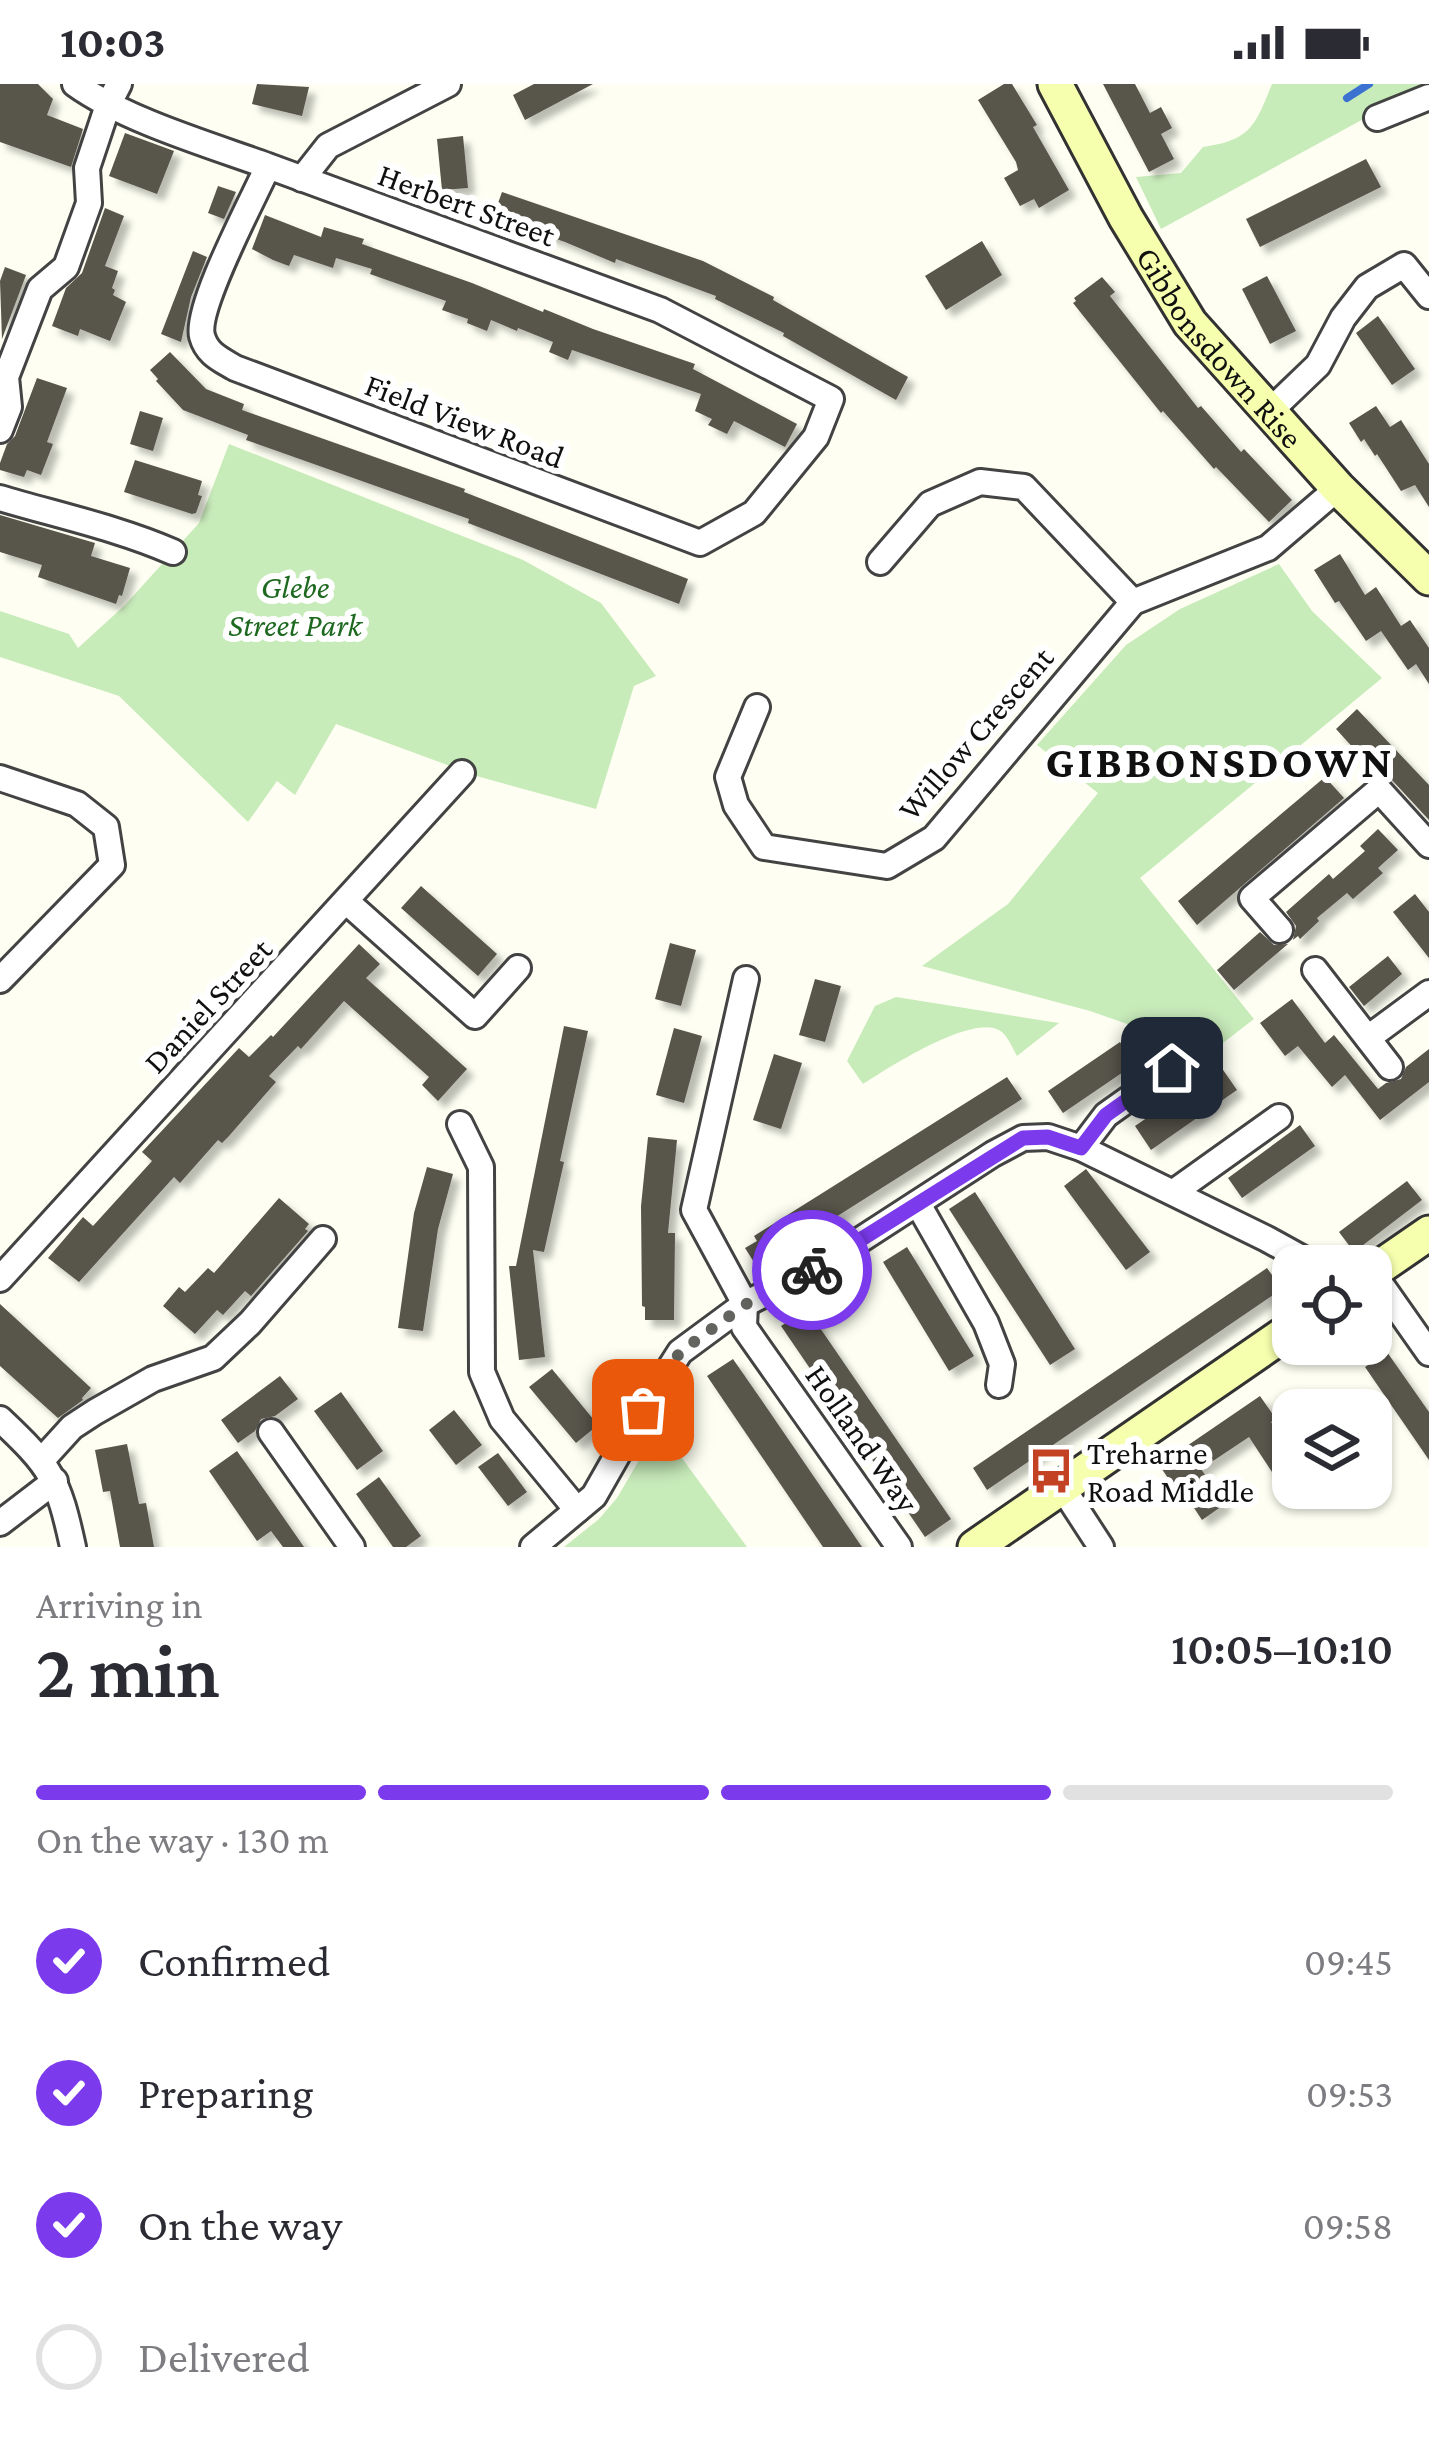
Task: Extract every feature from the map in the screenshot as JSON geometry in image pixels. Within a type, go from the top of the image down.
[{"type":"street","name":"Herbert Street","points":[[75,84],[114,94],[268,166],[660,310],[831,399]]},
{"type":"street","points":[[302,179],[328,146],[448,84]]},
{"type":"street","name":"Gibbonsdown Rise","points":[[1055,84],[1126,218],[1190,323],[1338,488],[1429,578]]},
{"type":"street","points":[[0,430],[9,407],[6,377],[40,289],[66,267],[89,203],[86,168],[114,94]]},
{"type":"street","points":[[1377,118],[1429,97]]},
{"type":"street","name":"Field View Road","points":[[268,166],[212,290],[200,332],[210,353],[235,368],[700,543],[754,513],[815,437],[831,399]]},
{"type":"street","points":[[1269,412],[1318,365],[1343,318],[1367,287],[1404,265],[1429,296]]},
{"type":"street","points":[[880,562],[930,503],[980,482],[1024,487],[1133,602]]},
{"type":"street","name":"Willow Crescent","points":[[757,707],[728,777],[736,805],[764,848],[887,866],[934,838],[1133,602],[1268,548],[1338,488]]},
{"type":"street","points":[[0,498],[135,536],[172,552]]},
{"type":"street","name":"Daniel Street","points":[[0,1279],[462,773]]},
{"type":"street","points":[[0,778],[77,804],[106,827],[112,865],[3,973]]},
{"type":"street","points":[[1280,930],[1252,898],[1378,790],[1429,845]]},
{"type":"street","points":[[347,902],[475,1016],[518,968]]},
{"type":"street","points":[[1315,970],[1390,1067]]},
{"type":"street","name":"Holland Way","points":[[746,979],[694,1210],[746,1304],[744,1327],[899,1547]]},
{"type":"street","points":[[1368,1038],[1429,993]]},
{"type":"street","points":[[1081,1148],[1106,1115],[1172,1068]]},
{"type":"street","points":[[1174,1192],[1279,1117]]},
{"type":"street","points":[[460,1124],[481,1167],[482,1372],[502,1419],[577,1510]]},
{"type":"street","points":[[533,1547],[594,1496],[680,1352],[746,1304],[820,1266],[1023,1138],[1048,1137],[1081,1148],[1276,1245]]},
{"type":"street","points":[[918,1204],[986,1323],[1002,1364],[999,1385]]},
{"type":"street","points":[[1392,1259],[1429,1233]]},
{"type":"street","points":[[0,1523],[48,1470],[73,1427],[153,1378],[213,1358],[323,1239]]},
{"type":"street","points":[[1392,1301],[1429,1353]]},
{"type":"street","points":[[975,1547],[1272,1342]]},
{"type":"street","points":[[0,1420],[48,1470],[63,1503],[73,1547]]},
{"type":"street","points":[[271,1432],[352,1547]]},
{"type":"street","points":[[1061,1487],[1101,1547]]},
{"type":"green space","points":[[1272,84],[1428,84],[1161,229],[1136,177],[1181,173],[1203,147],[1241,135],[1255,121]]},
{"type":"green space","name":"Glebe Street Park","points":[[229,444],[523,560],[601,603],[656,676],[634,686],[596,809],[480,777],[336,724],[295,795],[277,781],[248,822],[119,696],[0,657],[0,611],[69,634],[78,648],[125,605],[199,523]]},
{"type":"green space","points":[[1279,564],[1312,611],[1382,678],[1140,878],[1254,1019],[1210,1053],[1090,1011],[922,966],[1008,904],[1098,793],[1037,745],[1126,645],[1180,609]]},
{"type":"green space","points":[[896,997],[1059,1023],[1017,1056],[1004,1034],[990,1027],[953,1035],[863,1084],[847,1061],[875,1006]]},
{"type":"green space","points":[[656,1437],[668,1439],[747,1547],[564,1547],[617,1498]]},
{"type":"building","points":[[0,84],[38,84],[53,99],[47,115],[83,129],[71,167],[0,142]]},
{"type":"building","points":[[257,84],[309,87],[302,116],[252,104]]},
{"type":"building","points":[[534,84],[593,84],[525,120],[513,95]]},
{"type":"building","points":[[1012,84],[1069,190],[1039,208],[1034,199],[1020,206],[1004,178],[1018,170],[1016,162],[978,100]]},
{"type":"building","points":[[1103,84],[1135,84],[1150,113],[1161,107],[1172,128],[1161,134],[1174,159],[1149,172]]},
{"type":"building","points":[[125,133],[174,151],[157,194],[109,176]]},
{"type":"building","points":[[463,136],[468,188],[442,190],[437,139]]},
{"type":"building","points":[[1366,159],[1381,187],[1260,247],[1246,219]]},
{"type":"building","points":[[218,186],[236,192],[224,219],[208,213]]},
{"type":"building","points":[[502,192],[703,261],[774,297],[908,377],[896,400],[716,296],[493,217]]},
{"type":"building","points":[[105,208],[124,216],[105,266],[118,271],[113,295],[126,302],[110,341],[80,329],[78,336],[52,326],[66,288],[82,273]]},
{"type":"building","points":[[265,215],[321,237],[324,227],[364,239],[362,244],[695,364],[693,369],[797,424],[785,447],[734,421],[727,434],[708,425],[712,419],[695,411],[701,394],[572,350],[568,360],[549,352],[553,342],[491,320],[487,331],[442,310],[446,301],[370,274],[372,269],[336,258],[333,268],[294,255],[289,266],[273,260],[252,249]]},
{"type":"building","points":[[982,241],[1002,275],[946,310],[925,276]]},
{"type":"building","points":[[193,251],[207,257],[191,297],[181,342],[161,334]]},
{"type":"building","points":[[5,267],[26,275],[2,339],[0,281]]},
{"type":"building","points":[[1267,276],[1296,331],[1270,344],[1242,289]]},
{"type":"building","points":[[1102,277],[1115,292],[1110,296],[1198,408],[1292,500],[1269,522],[1161,413],[1073,303]]},
{"type":"building","points":[[1378,316],[1415,369],[1392,385],[1356,333]]},
{"type":"building","points":[[170,352],[206,389],[244,404],[242,410],[465,489],[688,579],[679,604],[468,523],[469,519],[246,440],[248,435],[183,410],[150,370]]},
{"type":"building","points":[[37,378],[67,388],[47,442],[53,444],[41,475],[27,470],[24,477],[0,470],[0,463]]},
{"type":"building","points":[[1376,406],[1390,427],[1401,420],[1429,464],[1429,507],[1415,485],[1401,491],[1349,423]]},
{"type":"building","points":[[140,411],[163,418],[153,451],[130,444]]},
{"type":"building","points":[[135,460],[202,481],[196,513],[124,492]]},
{"type":"building","points":[[0,515],[95,543],[91,556],[130,568],[122,596],[116,604],[38,577],[42,565],[0,552]]},
{"type":"building","points":[[1340,554],[1365,595],[1376,587],[1401,626],[1410,620],[1429,648],[1429,684],[1416,664],[1408,670],[1381,631],[1366,641],[1339,601],[1335,603],[1314,570]]},
{"type":"building","points":[[1357,709],[1429,785],[1429,820],[1336,729]]},
{"type":"building","points":[[1325,777],[1344,798],[1197,925],[1178,901]]},
{"type":"building","points":[[1378,829],[1398,850],[1378,868],[1383,873],[1353,899],[1347,893],[1300,939],[1293,940],[1296,926],[1286,912],[1329,874],[1333,879],[1365,851],[1360,846]]},
{"type":"building","points":[[421,886],[497,954],[478,976],[401,908]]},
{"type":"building","points":[[1415,894],[1429,912],[1429,958],[1393,912]]},
{"type":"building","points":[[1260,932],[1274,945],[1288,944],[1234,990],[1217,970]]},
{"type":"building","points":[[670,943],[696,950],[681,1006],[655,999]]},
{"type":"building","points":[[359,944],[380,964],[366,978],[467,1069],[438,1101],[422,1085],[429,1077],[344,1001],[269,1076],[276,1082],[229,1136],[222,1143],[218,1140],[180,1183],[174,1177],[79,1282],[48,1258],[83,1217],[93,1226],[152,1161],[142,1152],[239,1048],[249,1057],[273,1037]]},
{"type":"building","points":[[1388,956],[1402,974],[1364,1006],[1349,987]]},
{"type":"building","points":[[815,979],[841,986],[825,1042],[799,1035]]},
{"type":"building","points":[[1292,999],[1325,1043],[1334,1035],[1378,1089],[1401,1079],[1406,1067],[1429,1049],[1429,1082],[1380,1120],[1345,1075],[1332,1087],[1298,1046],[1285,1056],[1260,1023]]},
{"type":"building","points":[[564,1026],[588,1031],[544,1252],[533,1250],[545,1357],[519,1360],[509,1266],[516,1266]]},
{"type":"building","points":[[674,1028],[702,1036],[684,1103],[656,1095]]},
{"type":"building","points":[[1120,1042],[1135,1064],[1063,1113],[1048,1091]]},
{"type":"building","points":[[774,1054],[802,1063],[781,1129],[753,1120]]},
{"type":"building","points":[[1221,1067],[1237,1090],[1151,1150],[1135,1126]]},
{"type":"building","points":[[1007,1077],[1022,1099],[757,1267],[745,1248],[757,1241],[754,1236]]},
{"type":"building","points":[[1300,1125],[1315,1146],[1242,1198],[1228,1178]]},
{"type":"building","points":[[648,1137],[677,1140],[668,1233],[675,1233],[674,1320],[645,1320],[642,1306],[641,1206]]},
{"type":"building","points":[[427,1167],[453,1174],[438,1229],[423,1331],[398,1328],[414,1213]]},
{"type":"building","points":[[1086,1169],[1150,1252],[1126,1270],[1064,1186]]},
{"type":"building","points":[[1407,1181],[1422,1200],[1363,1245],[1349,1245],[1339,1232]]},
{"type":"building","points":[[975,1192],[1075,1349],[1050,1365],[949,1209]]},
{"type":"building","points":[[279,1198],[309,1224],[308,1231],[251,1296],[245,1291],[223,1315],[217,1310],[195,1334],[163,1306],[179,1287],[185,1292],[208,1268],[214,1273]]},
{"type":"building","points":[[907,1247],[974,1356],[949,1371],[883,1262]]},
{"type":"building","points":[[1267,1268],[1272,1275],[1272,1296],[987,1490],[973,1468]]},
{"type":"building","points":[[0,1304],[91,1388],[58,1418],[0,1366]]},
{"type":"building","points":[[807,1309],[951,1519],[925,1537],[781,1326]]},
{"type":"building","points":[[733,1359],[862,1547],[823,1547],[707,1376]]},
{"type":"building","points":[[1392,1359],[1429,1412],[1429,1460],[1392,1406],[1392,1389],[1380,1389],[1365,1367],[1392,1365]]},
{"type":"building","points":[[552,1369],[598,1425],[576,1443],[529,1387]]},
{"type":"building","points":[[280,1376],[298,1399],[275,1416],[261,1419],[255,1431],[238,1443],[221,1420]]},
{"type":"building","points":[[341,1392],[383,1451],[357,1470],[314,1411]]},
{"type":"building","points":[[1260,1396],[1272,1413],[1272,1472],[1249,1437],[1201,1469],[1225,1504],[1202,1520],[1159,1465]]},
{"type":"building","points":[[454,1410],[482,1445],[456,1465],[429,1430]]},
{"type":"building","points":[[127,1444],[139,1504],[146,1503],[154,1547],[120,1547],[110,1491],[103,1492],[95,1450]]},
{"type":"building","points":[[237,1451],[304,1547],[283,1547],[271,1531],[257,1541],[209,1471]]},
{"type":"building","points":[[498,1453],[527,1492],[508,1506],[478,1467]]},
{"type":"building","points":[[379,1477],[421,1536],[406,1547],[393,1547],[356,1494]]},
{"type":"waterway","points":[[1347,98],[1369,84]]},
{"type":"way so far","points":[[643,1410],[680,1352],[746,1304],[812,1270]]},
{"type":"place","name":"Treharne Road Middle","points":[[1051,1471]]},
{"type":"district","name":"GIBBONSDOWN","points":[[1220,761]]},
{"type":"route","points":[[812,1270],[1023,1138],[1048,1137],[1081,1148],[1106,1115],[1172,1068]]}]
